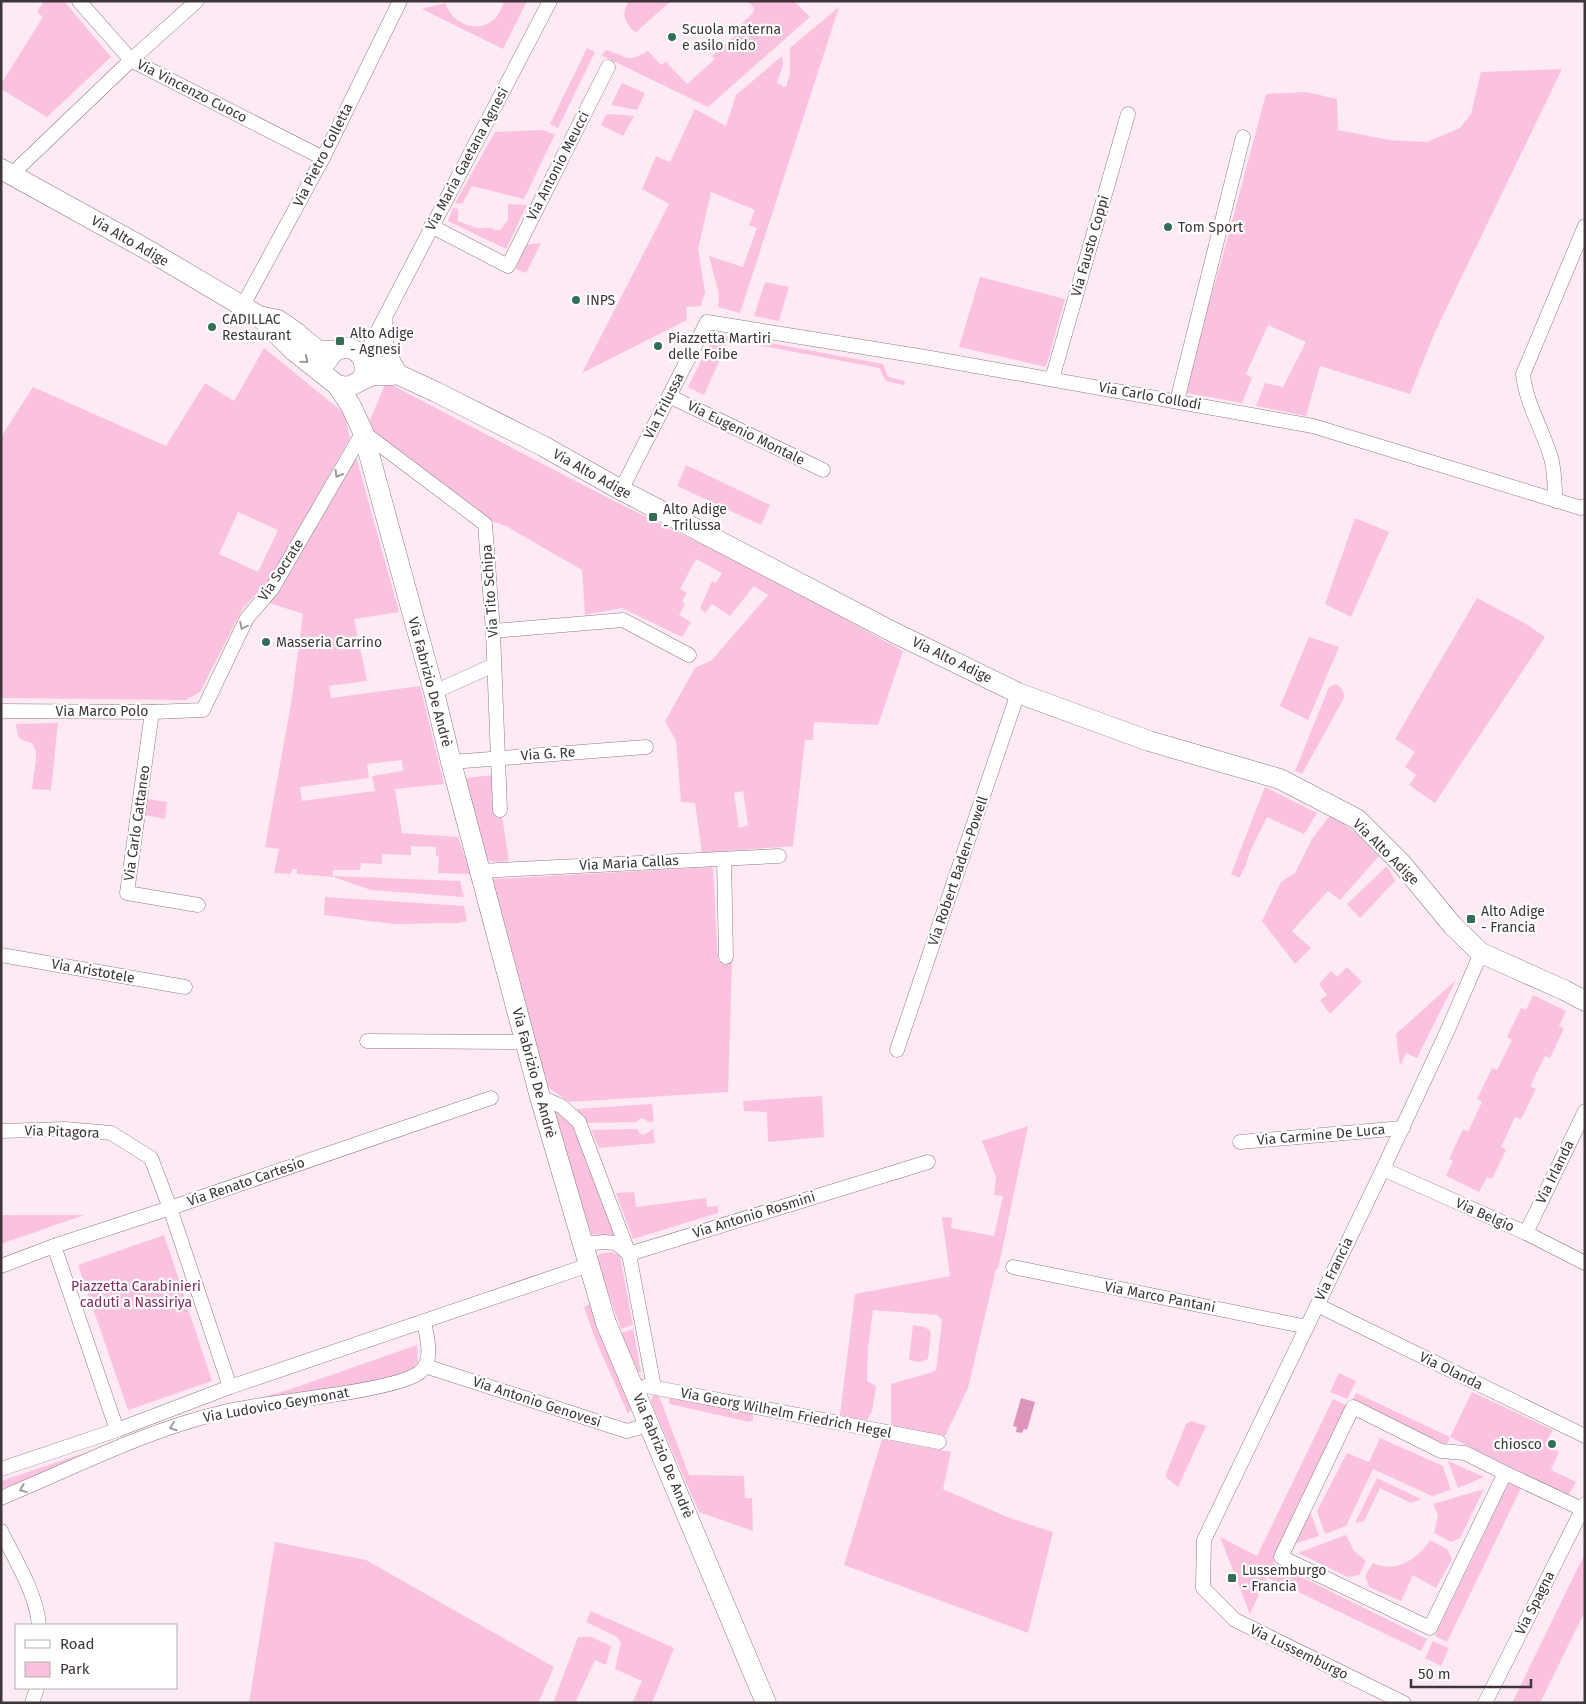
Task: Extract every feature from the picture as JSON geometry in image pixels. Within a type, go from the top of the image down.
[{"type":"street","name":"Via Vincenzo Cuoco","points":[[79,1],[131,60],[323,158]]},
{"type":"street","points":[[6,172],[198,1]]},
{"type":"street","name":"Via Pietro Colletta","points":[[251,311],[400,1]]},
{"type":"street","name":"Via Maria Gaetana Agnesi","points":[[351,375],[385,318],[431,226],[550,1]]},
{"type":"street","name":"Via Antonio Meucci","points":[[431,226],[508,266],[608,67]]},
{"type":"street","name":"Via Fausto Coppi","points":[[1052,379],[1128,114]]},
{"type":"street","points":[[1177,401],[1243,137]]},
{"type":"street","name":"Via Alto Adige","points":[[6,172],[146,249],[251,311],[278,320],[297,332],[320,351],[352,349],[357,352],[351,375]]},
{"type":"street","points":[[1556,500],[1552,460],[1524,387],[1523,374],[1585,226]]},
{"type":"street","name":"Via Alto Adige","points":[[251,311],[294,351],[351,375],[402,376],[542,446],[621,490],[893,632],[1018,693],[1149,741],[1280,779],[1357,819],[1402,864],[1453,926],[1481,953],[1585,1001]]},
{"type":"street","points":[[385,318],[384,338],[388,352],[402,376]]},
{"type":"street","name":"Via Maria Gaetana Agnesi","points":[[337,350],[356,345],[385,318]]},
{"type":"street","name":"Via Carlo Collodi","points":[[707,322],[1052,379],[1313,426],[1582,508],[1585,506]]},
{"type":"street","name":"Via Trilussa","points":[[621,490],[707,322]]},
{"type":"street","points":[[337,350],[327,360],[326,372],[351,375]]},
{"type":"street","name":"Via Fabrizio De Andrè","points":[[351,375],[361,428],[434,692],[479,871],[540,1097],[606,1323],[766,1703]]},
{"type":"street","name":"Via Eugenio Montale","points":[[669,396],[823,470]]},
{"type":"street","name":"Via Tito Schipa","points":[[361,428],[485,524],[493,631],[500,810]]},
{"type":"street","name":"Via Socrate","points":[[204,710],[247,618],[272,589],[361,428]]},
{"type":"street","points":[[493,631],[623,620],[689,654]]},
{"type":"street","points":[[434,692],[494,665]]},
{"type":"street","name":"Via Robert Baden-Powell","points":[[897,1050],[1018,693]]},
{"type":"street","name":"Via Marco Polo","points":[[1,711],[152,712],[204,710]]},
{"type":"street","name":"Via Carlo Cattaneo","points":[[152,712],[127,893],[198,906]]},
{"type":"street","name":"Via G. Re","points":[[451,762],[646,747]]},
{"type":"street","name":"Via Maria Callas","points":[[479,871],[779,856]]},
{"type":"street","points":[[724,859],[726,957]]},
{"type":"street","name":"Via Francia","points":[[1203,1588],[1204,1540],[1403,1128],[1481,953]]},
{"type":"street","name":"Via Aristotele","points":[[1,955],[185,987]]},
{"type":"street","points":[[1564,990],[1585,995]]},
{"type":"street","points":[[367,1042],[525,1042]]},
{"type":"street","points":[[540,1097],[561,1106],[579,1122],[629,1254],[654,1387]]},
{"type":"street","name":"Via Renato Cartesio","points":[[1,1266],[54,1246],[491,1098]]},
{"type":"street","name":"Via Irlanda","points":[[1526,1233],[1585,1111]]},
{"type":"street","name":"Via Carmine De Luca","points":[[1240,1142],[1403,1128]]},
{"type":"street","name":"Via Pitagora","points":[[1,1130],[65,1129],[111,1133],[151,1158],[170,1208],[230,1387]]},
{"type":"street","name":"Via Antonio Rosmini","points":[[629,1254],[928,1162]]},
{"type":"street","name":"Via Belgio","points":[[1383,1169],[1526,1233],[1585,1263]]},
{"type":"street","points":[[583,1244],[616,1243],[629,1254]]},
{"type":"street","points":[[54,1246],[117,1430]]},
{"type":"street","name":"Via Ludovico Geymonat","points":[[1,1468],[117,1430],[230,1387],[589,1265]]},
{"type":"street","name":"Via Marco Pantani","points":[[1013,1267],[1306,1327]]},
{"type":"street","name":"Via Olanda","points":[[1317,1305],[1585,1436]]},
{"type":"street","points":[[424,1322],[428,1345],[428,1358],[425,1366]]},
{"type":"street","name":"Via Ludovico Geymonat","points":[[1,1498],[149,1436],[190,1421],[237,1410],[365,1389],[411,1377],[418,1374],[425,1366]]},
{"type":"street","name":"Via Antonio Genovesi","points":[[425,1366],[626,1432],[648,1423]]},
{"type":"street","name":"Via Georg Wilhelm Friedrich Hegel","points":[[633,1386],[654,1387],[939,1442]]},
{"type":"street","points":[[1505,1473],[1430,1628],[1282,1557],[1353,1407],[1441,1451],[1465,1453],[1505,1473],[1584,1506]]},
{"type":"street","name":"Via Spagna","points":[[1485,1703],[1584,1506]]},
{"type":"street","points":[[1,1531],[5,1549],[28,1587],[38,1615],[39,1624]]},
{"type":"street","name":"Via Lussemburgo","points":[[1203,1588],[1235,1620],[1404,1703]]},
{"type":"street","points":[[32,1703],[37,1689]]},
{"type":"green space","points":[[44,1],[64,1],[111,57],[47,117],[1,89],[1,84],[43,17],[37,12]]},
{"type":"green space","points":[[504,1],[527,1],[503,49],[422,9],[445,3],[458,21],[476,26],[485,25],[493,20],[500,12]]},
{"type":"green space","points":[[629,1],[671,1],[635,33],[624,15]]},
{"type":"green space","points":[[748,1],[796,1],[810,17],[708,107],[601,55],[606,50],[630,58],[648,51],[661,65],[666,62],[687,84],[715,59],[712,56],[737,34],[734,31],[753,13],[754,8]]},
{"type":"green space","points":[[839,7],[740,313],[718,307],[719,294],[709,256],[743,267],[757,228],[749,225],[755,210],[711,192],[698,249],[705,292],[701,306],[686,307],[687,320],[582,373],[669,204],[642,189],[656,156],[670,162],[695,109],[726,126],[736,95],[782,56],[783,65],[777,83],[786,87],[790,73],[790,48]]},
{"type":"green space","points":[[587,48],[595,52],[558,128],[550,124]]},
{"type":"green space","points":[[1562,69],[1435,332],[1410,394],[1320,366],[1306,416],[1256,406],[1265,383],[1283,387],[1306,342],[1268,325],[1246,374],[1252,378],[1242,403],[1182,392],[1220,266],[1266,94],[1306,92],[1337,99],[1338,130],[1389,140],[1427,142],[1460,128],[1471,114],[1481,72]]},
{"type":"green space","points":[[622,83],[645,93],[637,110],[611,105]]},
{"type":"green space","points":[[606,115],[634,116],[623,136],[601,125]]},
{"type":"green space","points":[[542,130],[555,134],[524,199],[472,186],[462,204],[455,203],[495,132]]},
{"type":"green space","points":[[508,204],[527,205],[506,249],[448,221],[453,208],[458,209],[458,221],[477,228],[500,230],[508,220]]},
{"type":"green space","points":[[541,243],[526,273],[514,268],[525,245]]},
{"type":"green space","points":[[980,277],[1065,299],[1046,367],[959,347]]},
{"type":"green space","points":[[765,282],[789,287],[779,321],[754,316]]},
{"type":"green space","points":[[715,333],[730,337],[704,395],[688,387]]},
{"type":"green space","points":[[749,339],[883,364],[888,377],[905,381],[904,385],[886,381],[879,368],[748,343]]},
{"type":"green space","points":[[264,348],[344,413],[350,438],[271,579],[243,608],[200,692],[186,700],[1,698],[1,437],[33,387],[166,446],[205,383],[234,401]],"holes":[[[238,512],[278,530],[258,572],[219,554]]]},
{"type":"green space","points":[[386,382],[614,501],[780,583],[903,651],[878,725],[814,722],[813,740],[805,740],[793,846],[702,853],[695,803],[681,802],[676,741],[665,721],[695,668],[712,660],[768,595],[754,586],[730,616],[712,604],[705,613],[700,608],[712,581],[716,583],[722,573],[696,559],[680,589],[687,593],[682,601],[685,604],[679,615],[691,622],[682,637],[622,608],[585,615],[582,570],[506,526],[488,520],[372,433],[370,420]],"holes":[[[743,791],[748,825],[739,828],[734,793]]]},
{"type":"green space","points":[[355,453],[399,612],[354,619],[367,681],[329,686],[331,698],[420,686],[444,784],[395,789],[402,833],[458,837],[471,874],[438,873],[439,856],[436,856],[436,847],[411,846],[411,855],[382,854],[382,864],[361,863],[360,870],[333,870],[333,876],[460,881],[464,897],[371,890],[333,877],[297,874],[297,869],[292,869],[291,874],[274,873],[279,849],[265,847],[291,704],[303,614],[270,603]],"holes":[[[402,760],[403,771],[372,776],[375,791],[302,801],[300,787],[369,778],[367,764]]]},
{"type":"green space","points":[[686,465],[770,505],[761,525],[677,486]]},
{"type":"green space","points":[[1355,518],[1389,532],[1351,617],[1325,604]]},
{"type":"green space","points":[[1477,598],[1526,624],[1545,637],[1435,803],[1409,785],[1416,775],[1405,767],[1415,752],[1395,739]]},
{"type":"green space","points":[[1309,637],[1339,647],[1308,720],[1280,706]]},
{"type":"green space","points":[[1336,684],[1341,688],[1345,696],[1302,774],[1295,771],[1329,687]]},
{"type":"green space","points":[[58,723],[51,790],[32,789],[36,751],[32,743],[20,738],[17,733],[16,724]]},
{"type":"green space","points":[[494,775],[494,814],[502,816],[509,861],[485,860],[465,778]]},
{"type":"green space","points":[[1265,787],[1317,813],[1304,834],[1267,817],[1239,878],[1231,874]]},
{"type":"green space","points":[[147,799],[167,802],[165,819],[145,815]]},
{"type":"green space","points":[[1331,814],[1358,835],[1379,856],[1340,900],[1328,891],[1292,931],[1311,948],[1295,964],[1262,921],[1281,882],[1295,873],[1312,839]]},
{"type":"green space","points":[[1387,866],[1395,881],[1360,918],[1347,904]]},
{"type":"green space","points":[[713,867],[718,961],[732,962],[728,1092],[569,1102],[546,1086],[492,879]]},
{"type":"green space","points":[[325,897],[464,906],[467,921],[459,923],[393,924],[324,915]]},
{"type":"green space","points":[[1347,967],[1362,982],[1330,1014],[1320,1000],[1327,995],[1319,984],[1331,971],[1337,977]]},
{"type":"green space","points":[[1456,980],[1417,1058],[1406,1053],[1400,1066],[1396,1034]]},
{"type":"green space","points":[[1533,995],[1566,1011],[1559,1026],[1564,1028],[1550,1058],[1545,1056],[1530,1086],[1536,1089],[1521,1119],[1515,1117],[1501,1147],[1506,1150],[1492,1179],[1487,1177],[1479,1192],[1446,1176],[1453,1161],[1449,1159],[1463,1129],[1468,1132],[1482,1102],[1477,1099],[1492,1068],[1497,1070],[1512,1040],[1507,1037],[1521,1008],[1526,1010]]},
{"type":"green space","points":[[822,1096],[824,1137],[768,1142],[767,1112],[744,1111],[743,1101]]},
{"type":"green space","points":[[652,1104],[654,1121],[649,1122],[642,1118],[636,1122],[588,1123],[576,1109]]},
{"type":"green space","points":[[554,1111],[559,1112],[574,1124],[615,1236],[590,1234]]},
{"type":"green space","points":[[1028,1126],[998,1269],[996,1269],[968,1388],[945,1436],[891,1427],[891,1384],[936,1371],[942,1320],[937,1315],[873,1310],[868,1348],[867,1381],[876,1386],[872,1412],[866,1421],[840,1415],[855,1294],[950,1276],[942,1217],[952,1218],[951,1228],[994,1236],[1003,1196],[994,1195],[996,1177],[982,1141]]},
{"type":"green space","points":[[637,1129],[640,1134],[644,1135],[653,1129],[655,1143],[599,1148],[591,1130]]},
{"type":"green space","points":[[634,1192],[636,1207],[706,1198],[707,1207],[718,1206],[718,1213],[633,1239],[616,1193]]},
{"type":"green space","points":[[1,1215],[84,1215],[1,1244]]},
{"type":"green space","name":"Piazzetta Carabinieri caduti a Nassiriya","points":[[164,1235],[212,1381],[128,1410],[78,1265]]},
{"type":"green space","points":[[612,1252],[620,1256],[633,1325],[621,1329],[596,1258],[599,1254]]},
{"type":"green space","points":[[590,1304],[632,1407],[628,1414],[594,1336],[584,1307]]},
{"type":"green space","points":[[913,1325],[925,1327],[931,1332],[928,1359],[920,1362],[909,1360]]},
{"type":"green space","points":[[633,1329],[641,1372],[635,1372],[620,1333]]},
{"type":"green space","points":[[417,1345],[418,1362],[410,1371],[360,1386],[249,1401],[291,1389]]},
{"type":"green space","points":[[1339,1373],[1356,1381],[1347,1399],[1330,1392]]},
{"type":"green space","points":[[657,1391],[689,1475],[744,1476],[745,1498],[752,1498],[753,1531],[699,1512],[651,1402],[652,1397]]},
{"type":"green space","points":[[1472,1392],[1553,1430],[1545,1444],[1559,1452],[1551,1470],[1576,1482],[1568,1496],[1450,1437]]},
{"type":"green space","points":[[1356,1393],[1450,1437],[1447,1445],[1352,1401]]},
{"type":"green space","points":[[670,1395],[747,1411],[753,1415],[753,1420],[750,1422],[669,1404]]},
{"type":"green space","points":[[1333,1399],[1350,1407],[1273,1563],[1427,1639],[1421,1651],[1267,1577],[1250,1614],[1220,1537],[1257,1556]]},
{"type":"green space","points":[[1191,1421],[1206,1426],[1178,1487],[1167,1478],[1166,1474],[1186,1424]]},
{"type":"green space","points":[[141,1434],[43,1474],[1,1489],[1,1481]]},
{"type":"green space","points":[[1380,1438],[1443,1466],[1451,1490],[1432,1496],[1373,1469],[1346,1526],[1325,1534],[1317,1511],[1347,1453],[1369,1462]]},
{"type":"green space","points":[[882,1439],[951,1452],[943,1489],[1007,1517],[1053,1532],[1028,1633],[844,1565]]},
{"type":"green space","points":[[1448,1461],[1484,1477],[1458,1488]]},
{"type":"green space","points":[[1377,1478],[1421,1499],[1411,1503],[1380,1488],[1364,1521],[1355,1523]]},
{"type":"green space","points":[[1509,1482],[1521,1488],[1447,1642],[1435,1636]]},
{"type":"green space","points":[[1484,1489],[1460,1538],[1451,1542],[1434,1533],[1438,1515],[1433,1504]]},
{"type":"green space","points":[[1310,1511],[1319,1536],[1294,1544]]},
{"type":"green space","points":[[1346,1535],[1354,1551],[1366,1561],[1359,1575],[1348,1577],[1298,1553]]},
{"type":"green space","points":[[1430,1540],[1447,1549],[1452,1559],[1436,1588],[1413,1575],[1401,1601],[1369,1587],[1365,1576],[1373,1563],[1381,1566],[1398,1566],[1412,1559]]},
{"type":"green space","points":[[275,1542],[366,1560],[554,1667],[538,1703],[249,1703]]},
{"type":"green space","points":[[1585,1553],[1585,1611],[1540,1703],[1512,1703]]},
{"type":"green space","points":[[591,1611],[674,1648],[652,1703],[632,1703],[642,1681],[615,1669],[621,1643],[617,1637],[586,1622]]},
{"type":"green space","points":[[578,1637],[591,1637],[611,1646],[606,1665],[595,1660],[576,1701],[580,1703],[553,1703]]},
{"type":"green space","points":[[1433,1641],[1449,1648],[1441,1666],[1425,1658]]},
{"type":"shaded area","points":[[1021,1398],[1035,1402],[1027,1430],[1024,1429],[1022,1433],[1016,1432],[1017,1427],[1013,1426]]},
{"type":"place","name":"Scuola materna e asilo nido","points":[[672,37]]},
{"type":"place","name":"Tom Sport","points":[[1168,227]]},
{"type":"place","name":"INPS","points":[[576,300]]},
{"type":"place","name":"CADILLAC Restaurant","points":[[212,327]]},
{"type":"place","name":"Alto Adige - Agnesi","points":[[340,341]]},
{"type":"place","name":"Piazzetta Martiri delle Foibe","points":[[658,346]]},
{"type":"place","name":"Alto Adige - Trilussa","points":[[653,517]]},
{"type":"place","name":"Masseria Carrino","points":[[266,642]]},
{"type":"place","name":"Alto Adige - Francia","points":[[1471,919]]},
{"type":"place","name":"chiosco","points":[[1552,1444]]},
{"type":"place","name":"Lussemburgo - Francia","points":[[1232,1578]]}]
